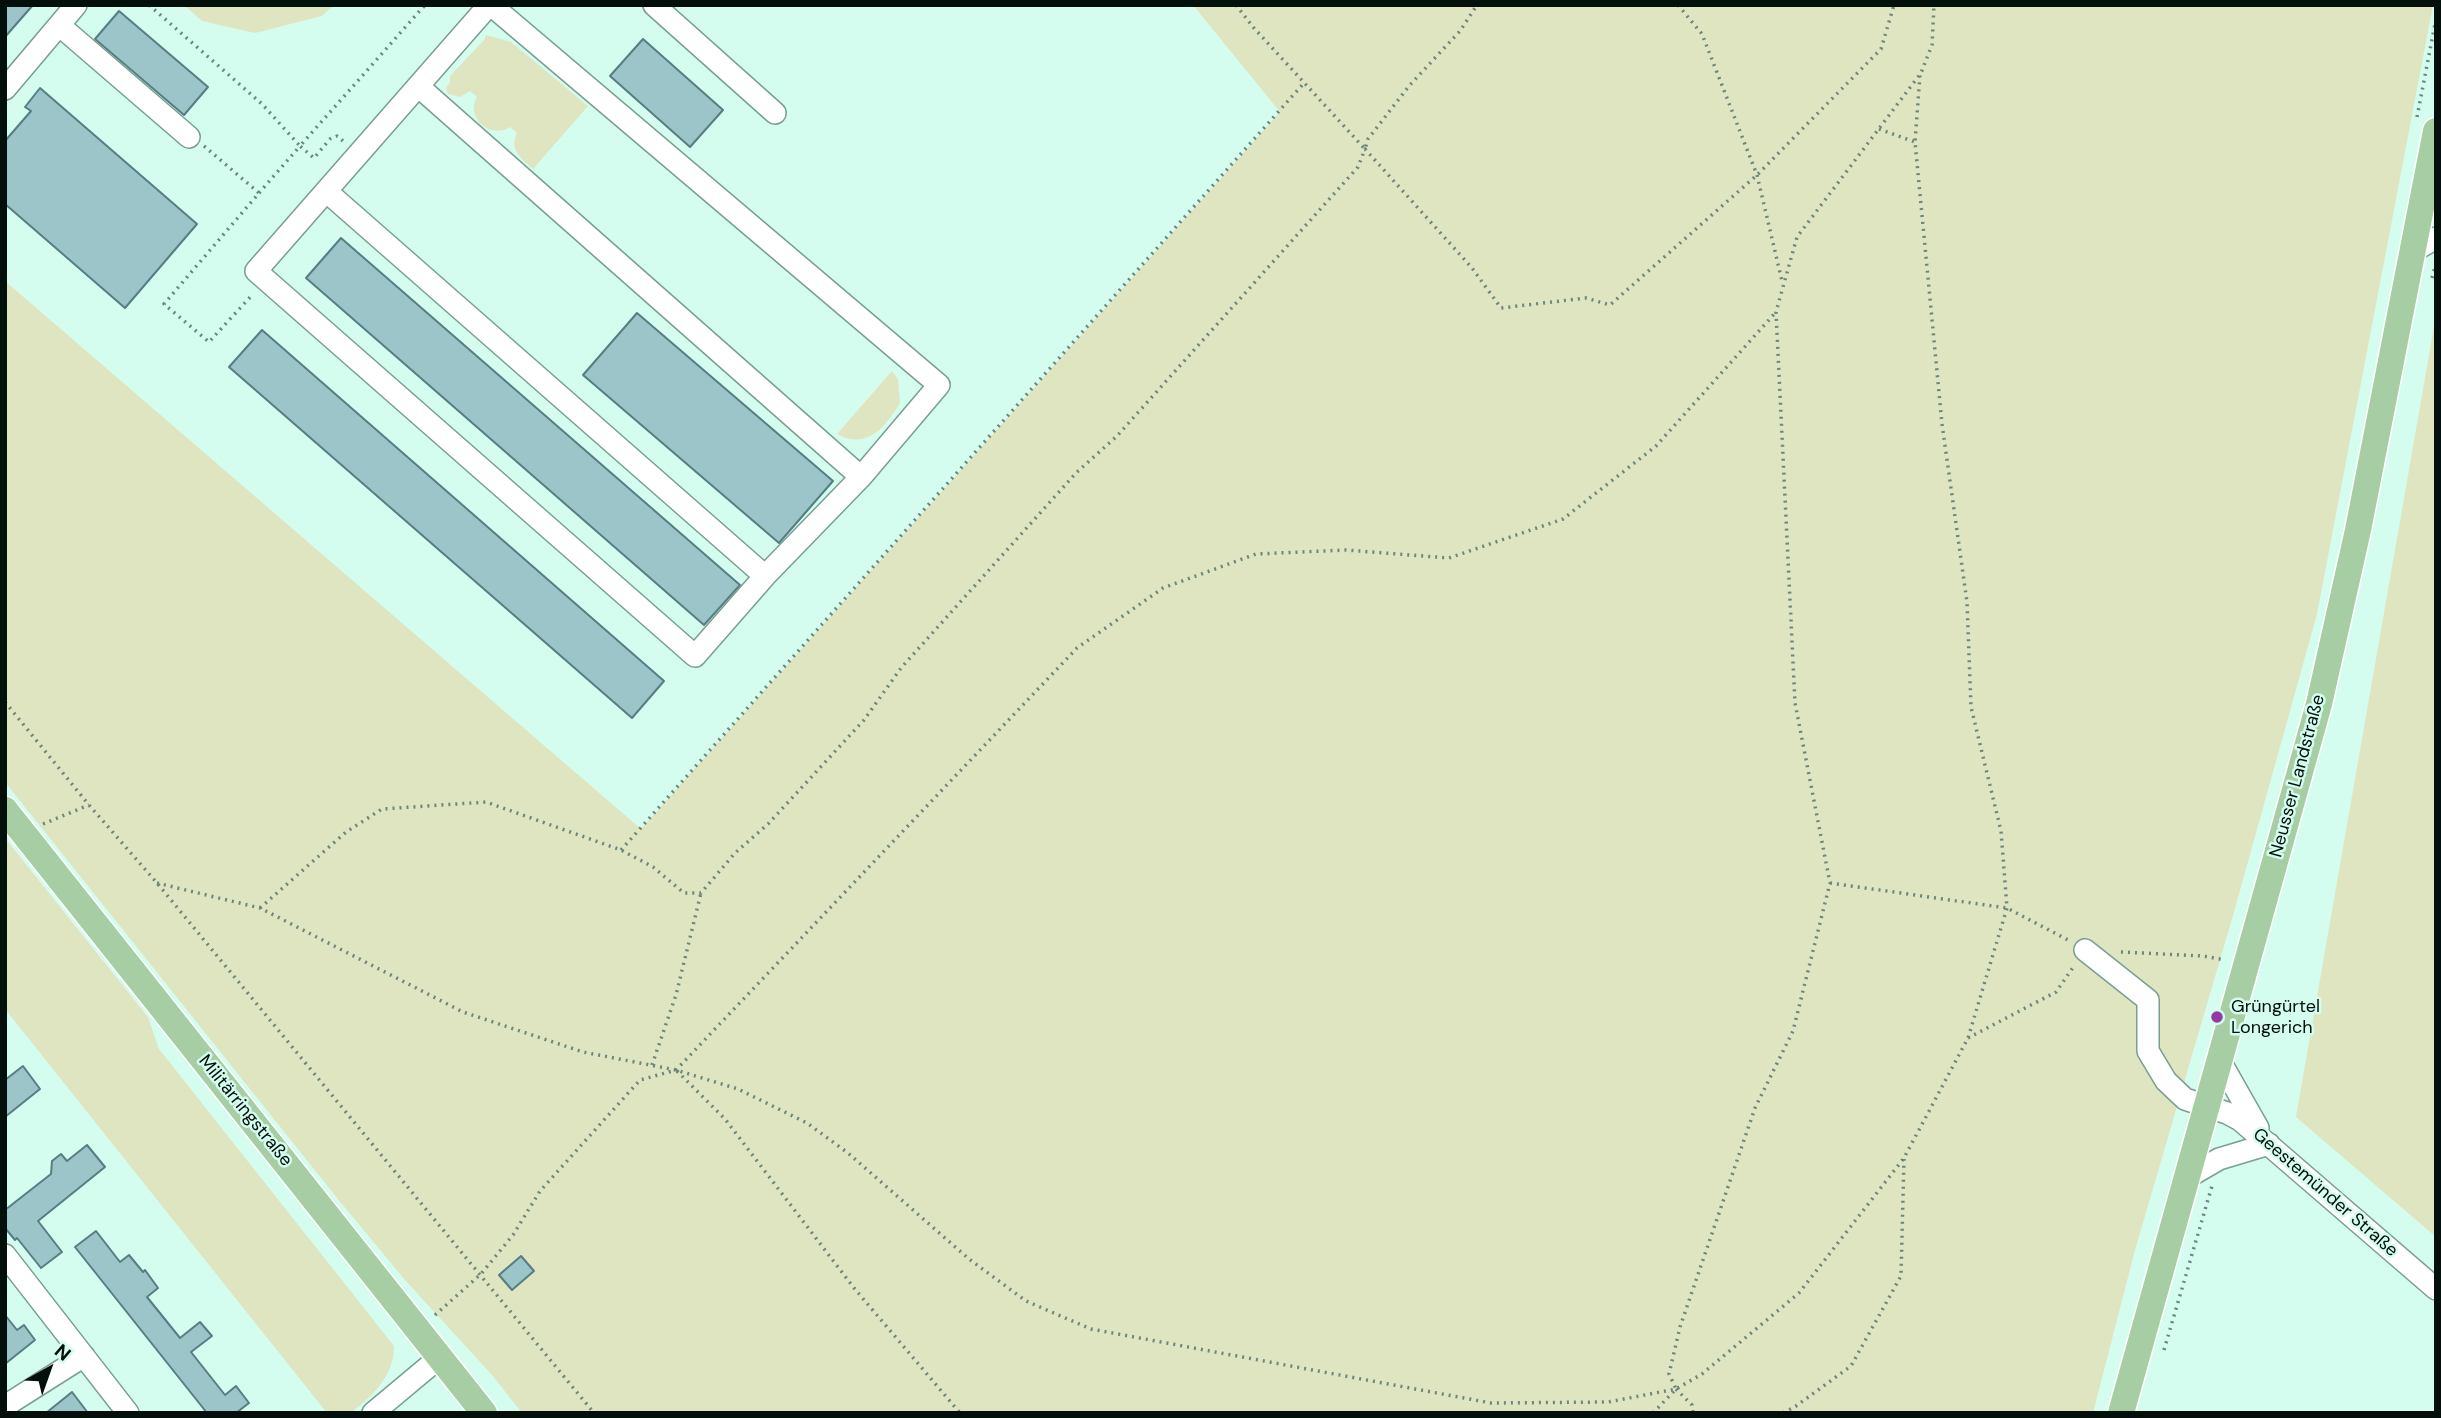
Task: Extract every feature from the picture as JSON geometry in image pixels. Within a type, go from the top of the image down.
[{"type":"main road","name":"Neusser Landstraße","points":[[2121,1413],[2319,704],[2358,530],[2412,252],[2425,129]]},
{"type":"main road","name":"Militärringstraße","points":[[5,810],[484,1413]]},
{"type":"street","points":[[5,89],[76,5]]},
{"type":"street","points":[[490,5],[939,385],[861,477],[765,576],[695,656],[256,271],[490,5]]},
{"type":"street","points":[[654,5],[775,113]]},
{"type":"street","points":[[59,25],[189,138]]},
{"type":"street","points":[[418,86],[861,477]]},
{"type":"street","points":[[326,191],[765,576]]},
{"type":"street","points":[[2412,252],[2436,238]]},
{"type":"street","name":"Geestemünder Straße","points":[[2085,950],[2148,1000],[2148,1051],[2166,1081],[2185,1099],[2239,1120],[2436,1289]]},
{"type":"street","points":[[2188,1177],[2219,1158],[2269,1144],[2220,1061]]},
{"type":"street","points":[[5,1255],[128,1413]]},
{"type":"street","points":[[373,1413],[433,1349]]},
{"type":"street","points":[[5,1406],[84,1356]]},
{"type":"path","points":[[149,5],[262,104],[314,158],[330,139]]},
{"type":"path","points":[[267,281],[209,342],[164,304],[258,193],[425,5]]},
{"type":"path","points":[[1237,5],[1253,27],[1472,268],[1501,308],[1586,298],[1610,305],[1757,175],[1881,49],[1894,5]]},
{"type":"path","points":[[652,1065],[676,995],[701,893],[735,853],[768,824],[864,720],[901,668],[1076,472],[1117,436],[1359,167],[1368,139],[1460,30],[1477,5]]},
{"type":"path","points":[[1678,5],[1702,34],[1757,175],[1783,284]]},
{"type":"path","points":[[1693,1413],[1692,1405],[1676,1389],[1669,1374],[1680,1327],[1755,1108],[1793,1031],[1830,883],[1795,703],[1776,312],[1797,237],[1921,73],[1932,45],[1934,5]]},
{"type":"path","points":[[2425,129],[2436,19]]},
{"type":"path","points":[[1653,1413],[1676,1389],[1702,1374],[1799,1293],[1904,1158],[1968,1038],[2007,908],[2001,831],[1971,707],[1967,602],[1942,424],[1915,142],[1921,73]]},
{"type":"path","points":[[621,850],[1304,83]]},
{"type":"path","points":[[1879,129],[1915,142]]},
{"type":"path","points":[[189,138],[195,138],[258,193]]},
{"type":"path","points":[[433,1349],[438,1332],[435,1314],[481,1274],[513,1235],[540,1191],[640,1080],[676,1070],[1077,648],[1163,588],[1256,554],[1346,550],[1449,558],[1563,519],[1656,446],[1776,312]]},
{"type":"path","points":[[5,702],[594,1413]]},
{"type":"path","points":[[260,908],[345,832],[383,809],[486,802],[621,850],[653,867],[684,893],[701,893]]},
{"type":"path","points":[[27,837],[44,823],[89,805]]},
{"type":"path","points":[[157,883],[260,908],[463,1012],[583,1052],[676,1070],[738,1089],[807,1123],[848,1153],[969,1259],[1026,1301],[1091,1329],[1491,1403],[1608,1402],[1676,1389]]},
{"type":"path","points":[[1830,883],[2007,908],[2085,950],[2203,956],[2245,963]]},
{"type":"path","points":[[1968,1038],[2056,992],[2085,950]]},
{"type":"path","points":[[676,1070],[725,1119],[854,1288],[960,1413]]},
{"type":"path","points":[[1783,1413],[1851,1366],[1900,1276],[1904,1158]]},
{"type":"green space","points":[[184,5],[334,5],[322,16],[255,33],[202,21]]},
{"type":"green space","points":[[1193,5],[2433,5],[2317,614],[2234,912],[2135,1250],[2093,1413],[522,1413],[337,1198],[5,782],[5,281],[641,829],[1280,112]]},
{"type":"green space","points":[[486,35],[511,42],[588,106],[533,169],[515,149],[517,133],[510,127],[495,131],[477,119],[474,105],[477,97],[470,91],[460,97],[448,94],[446,88],[450,76]]},
{"type":"green space","points":[[2436,315],[2436,1237],[2296,1117]]},
{"type":"green space","points":[[892,371],[898,379],[900,403],[882,427],[858,440],[837,434]]},
{"type":"green space","points":[[5,838],[148,1017],[159,1049],[394,1346],[390,1367],[381,1384],[351,1413],[327,1413],[5,1009]]},
{"type":"building","points":[[5,5],[33,5],[5,37]]},
{"type":"building","points":[[119,11],[208,87],[184,115],[95,39]]},
{"type":"building","points":[[643,39],[723,110],[690,147],[610,76]]},
{"type":"building","points":[[40,88],[197,224],[125,308],[5,204],[5,141],[31,111],[25,107]]},
{"type":"building","points":[[341,238],[740,585],[704,625],[306,278]]},
{"type":"building","points":[[637,313],[833,481],[779,543],[583,375]]},
{"type":"building","points":[[262,330],[664,681],[632,718],[229,367]]},
{"type":"building","points":[[23,1066],[40,1089],[5,1117],[5,1080]]},
{"type":"building","points":[[87,1145],[105,1167],[38,1221],[62,1252],[41,1268],[17,1238],[15,1240],[5,1228],[5,1210],[51,1174],[52,1161],[61,1154],[67,1161]]},
{"type":"building","points":[[96,1231],[120,1262],[129,1255],[143,1272],[145,1270],[158,1288],[147,1297],[180,1338],[200,1322],[212,1336],[191,1352],[225,1395],[236,1386],[249,1403],[236,1413],[207,1413],[75,1247]]},
{"type":"building","points":[[521,1256],[534,1271],[512,1290],[499,1275]]},
{"type":"building","points":[[5,1315],[17,1330],[24,1325],[35,1340],[5,1364]]},
{"type":"building","points":[[72,1392],[88,1413],[46,1413]]},
{"type":"place","name":"Grüngürtel Longerich","points":[[2217,1017]]}]
